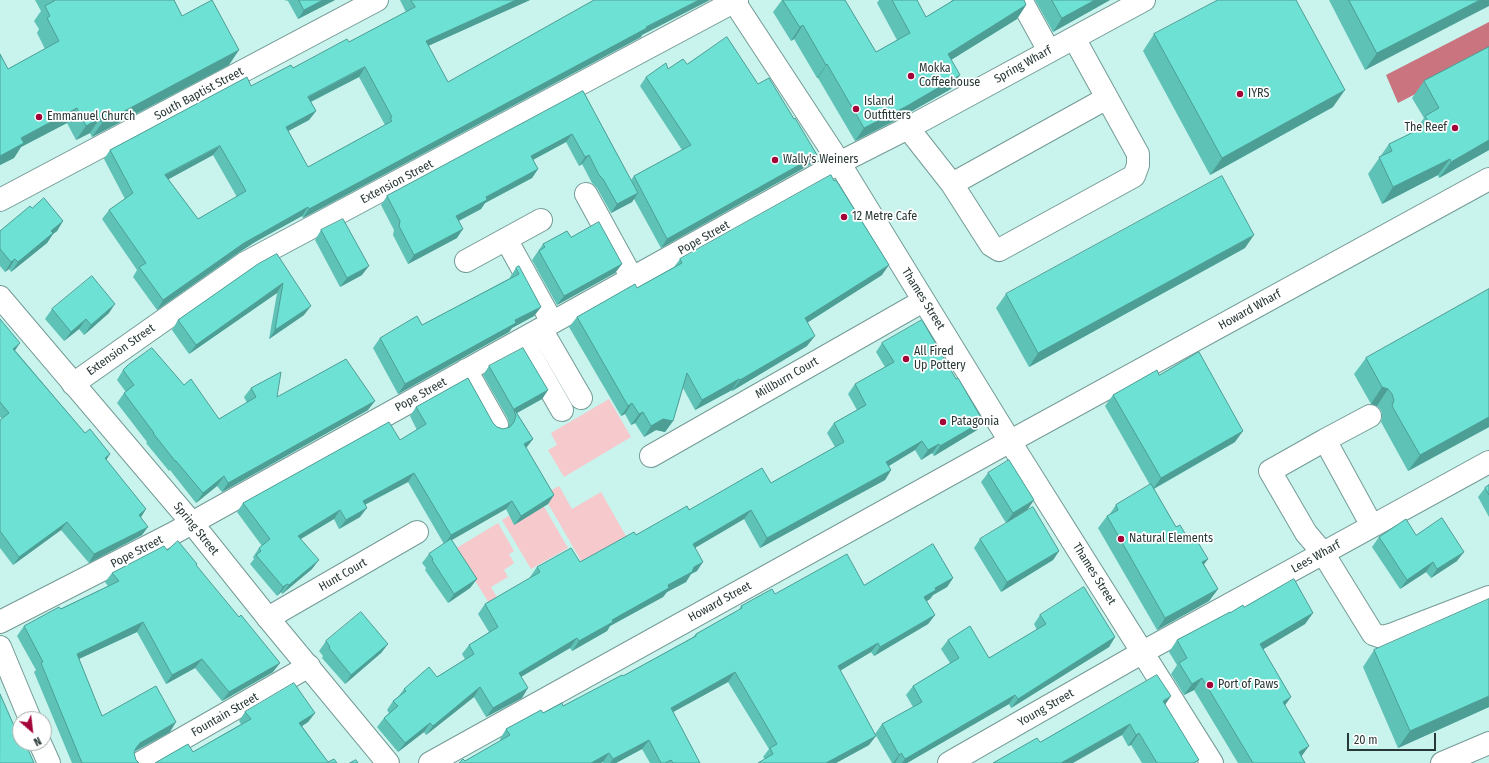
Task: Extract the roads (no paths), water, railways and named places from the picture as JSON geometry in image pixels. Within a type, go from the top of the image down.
[{"type":"street","name":"South Baptist Street","points":[[0,200],[377,0]]},
{"type":"street","points":[[1021,0],[1049,51]]},
{"type":"street","name":"Spring Wharf","points":[[839,163],[908,128],[1144,0]]},
{"type":"street","name":"Thames Street","points":[[735,1],[839,163],[1010,441],[1212,763]]},
{"type":"street","name":"Extension Street","points":[[73,384],[245,263],[735,1]]},
{"type":"street","points":[[908,128],[952,184],[991,245],[999,250],[1134,176],[1138,165],[1138,154],[1074,38]]},
{"type":"street","points":[[952,184],[1107,98]]},
{"type":"street","name":"Pope Street","points":[[0,622],[172,534],[839,163]]},
{"type":"street","name":"Howard Wharf","points":[[1010,441],[1489,179]]},
{"type":"street","points":[[586,194],[632,278]]},
{"type":"street","points":[[466,261],[541,220]]},
{"type":"street","points":[[506,239],[581,398]]},
{"type":"street","name":"Spring Street","points":[[0,297],[192,523],[268,618],[388,763]]},
{"type":"street","name":"Millburn Court","points":[[651,456],[924,300]]},
{"type":"street","points":[[522,340],[562,410]]},
{"type":"street","points":[[466,370],[497,425]]},
{"type":"street","points":[[1370,416],[1270,471],[1306,533],[1323,553],[1373,634],[1382,637],[1393,634],[1489,597]]},
{"type":"street","points":[[1325,440],[1372,526]]},
{"type":"street","name":"Howard Street","points":[[430,763],[1010,441]]},
{"type":"street","name":"Lees Wharf","points":[[1143,652],[1489,462]]},
{"type":"street","name":"Hunt Court","points":[[268,618],[417,532]]},
{"type":"street","points":[[0,646],[27,711]]},
{"type":"street","name":"Young Street","points":[[949,763],[1143,652]]},
{"type":"street","name":"Fountain Street","points":[[140,763],[309,666]]},
{"type":"street","points":[[1442,763],[1489,743]]},
{"type":"street","points":[[44,751],[49,763]]},
{"type":"place","name":"Mokka Coffeehouse","points":[[911,76]]},
{"type":"place","name":"IYRS","points":[[1240,94]]},
{"type":"place","name":"Island Outfitters","points":[[856,109]]},
{"type":"place","name":"Emmanuel Church","points":[[39,117]]},
{"type":"place","name":"The Reef","points":[[1455,128]]},
{"type":"place","name":"Wally's Weiners","points":[[775,160]]},
{"type":"place","name":"12 Metre Cafe","points":[[844,217]]},
{"type":"place","name":"All Fired Up Pottery","points":[[906,359]]},
{"type":"place","name":"Patagonia","points":[[943,422]]},
{"type":"place","name":"Natural Elements","points":[[1121,539]]},
{"type":"place","name":"Port of Paws","points":[[1210,685]]}]
